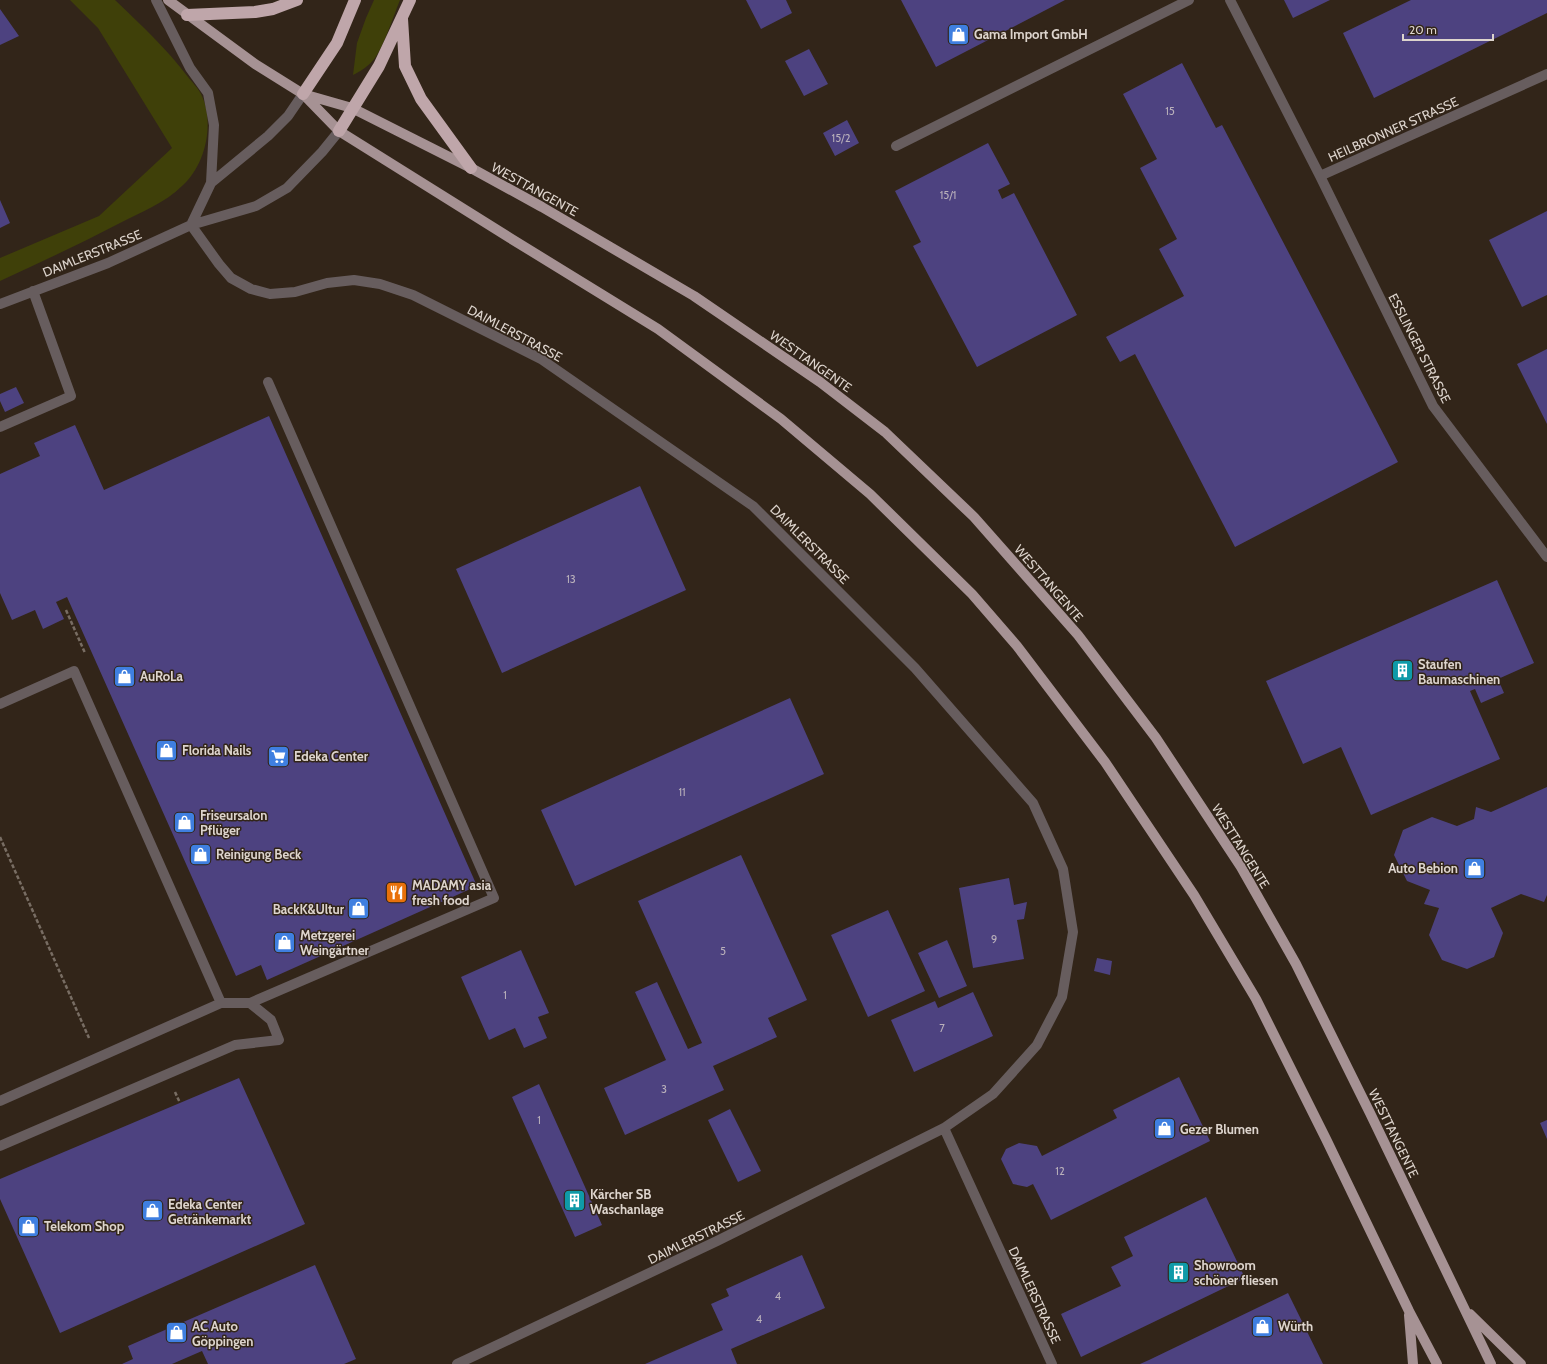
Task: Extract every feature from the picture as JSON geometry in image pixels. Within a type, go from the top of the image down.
[{"type":"highway","points":[[187,15],[256,12],[273,9],[297,0]]},
{"type":"highway","points":[[303,94],[337,43],[355,0]]},
{"type":"highway","points":[[339,131],[379,66],[410,0]]},
{"type":"highway","points":[[402,19],[405,66],[421,99],[472,168]]},
{"type":"main road","name":"WESTTANGENTE","points":[[168,0],[255,64],[303,94],[339,131],[658,330],[781,419],[870,494],[972,594],[1017,646],[1105,762],[1194,895],[1256,999],[1326,1139],[1409,1311],[1437,1364]]},
{"type":"main road","name":"WESTTANGENTE","points":[[303,94],[352,108],[472,168],[694,296],[820,382],[885,432],[974,517],[1078,635],[1156,738],[1240,867],[1296,964],[1370,1113],[1491,1364]]},
{"type":"main road","points":[[1463,1307],[1521,1364]]},
{"type":"main road","points":[[1409,1311],[1413,1364]]},
{"type":"street","points":[[156,0],[190,68],[208,93],[214,125],[211,183],[192,225]]},
{"type":"street","points":[[896,146],[1189,0]]},
{"type":"street","name":"HEILBRONNER STRASSE","points":[[1230,0],[1320,176],[1547,74]]},
{"type":"street","points":[[211,183],[268,136],[288,116],[303,94]]},
{"type":"street","name":"DAIMLERSTRASSE","points":[[0,304],[108,263],[192,225],[256,206],[287,188],[322,152],[339,131]]},
{"type":"street","name":"ESSLINGER STRASSE","points":[[1320,176],[1433,406],[1547,557]]},
{"type":"street","name":"DAIMLERSTRASSE","points":[[192,225],[207,249],[231,278],[251,290],[270,294],[295,292],[327,283],[354,280],[380,284],[413,295],[541,359],[753,506],[915,668],[1033,803],[1063,870],[1073,932],[1062,996],[1037,1045],[993,1094],[944,1128],[718,1241],[457,1364]]},
{"type":"street","points":[[0,427],[71,396],[33,291]]},
{"type":"street","points":[[0,1101],[221,1003],[250,1003],[494,898],[268,382]]},
{"type":"street","points":[[0,704],[74,671],[221,1003]]},
{"type":"street","points":[[0,1146],[235,1045],[279,1040],[271,1020],[250,1003]]},
{"type":"street","name":"DAIMLERSTRASSE","points":[[944,1128],[1052,1364]]},
{"type":"path","points":[[0,837],[98,1058]]},
{"type":"path","points":[[167,1074],[180,1103]]},
{"type":"shaded area","points":[[70,0],[115,0],[144,28],[180,67],[201,94],[207,117],[206,143],[197,167],[190,177],[182,186],[168,197],[152,207],[90,238],[0,281],[0,258],[99,216],[172,148],[98,28]]},
{"type":"shaded area","points":[[374,0],[400,0],[379,52],[365,68],[353,75],[357,43]]},
{"type":"building","points":[[746,0],[786,0],[792,13],[761,29]]},
{"type":"building","name":"Gama Import GmbH","points":[[901,0],[1065,0],[936,67]]},
{"type":"building","points":[[1284,0],[1330,0],[1293,18]]},
{"type":"building","points":[[1411,0],[1547,0],[1547,13],[1374,98],[1343,33]]},
{"type":"building","points":[[0,9],[19,36],[0,45]]},
{"type":"building","points":[[809,49],[828,84],[804,96],[785,61]]},
{"type":"building","points":[[1182,63],[1216,128],[1222,125],[1398,462],[1235,547],[1135,354],[1120,362],[1106,337],[1184,296],[1159,249],[1177,239],[1140,168],[1157,159],[1123,94]]},
{"type":"building","points":[[847,120],[859,143],[835,156],[823,133]]},
{"type":"building","points":[[988,143],[1010,184],[998,190],[1002,199],[1014,193],[1077,315],[977,367],[913,246],[921,242],[895,191]]},
{"type":"building","points":[[0,200],[10,223],[0,228]]},
{"type":"building","points":[[1547,211],[1547,295],[1522,307],[1489,240]]},
{"type":"building","points":[[1547,349],[1547,424],[1517,364]]},
{"type":"building","points":[[16,387],[24,403],[5,412],[0,401],[0,394]]},
{"type":"building","name":"Edeka Center","points":[[269,416],[477,886],[267,980],[261,965],[236,976],[67,597],[56,602],[64,619],[43,629],[35,610],[12,620],[0,593],[0,474],[40,456],[34,443],[75,425],[104,490]]},
{"type":"building","points":[[640,486],[686,590],[502,673],[456,569]]},
{"type":"building","name":"Staufen Baumaschinen","points":[[1497,580],[1534,663],[1498,679],[1504,693],[1481,703],[1475,689],[1470,691],[1500,759],[1371,815],[1341,747],[1303,764],[1266,681]]},
{"type":"building","points":[[790,698],[824,774],[575,886],[541,810]]},
{"type":"building","name":"Auto Bebion","points":[[1547,787],[1547,895],[1544,902],[1521,894],[1491,908],[1503,933],[1494,957],[1467,969],[1442,960],[1429,935],[1439,908],[1424,904],[1430,890],[1407,881],[1394,855],[1403,830],[1432,817],[1457,826],[1474,819],[1476,807],[1491,812]]},
{"type":"building","points":[[741,855],[807,1000],[768,1018],[777,1037],[713,1066],[724,1090],[625,1135],[604,1088],[666,1060],[635,992],[657,982],[688,1049],[702,1043],[638,901]]},
{"type":"building","points":[[1009,878],[1014,905],[1027,902],[1024,919],[1017,920],[1024,959],[973,968],[959,888]]},
{"type":"building","points":[[888,910],[925,991],[868,1017],[831,935]]},
{"type":"building","points":[[947,940],[967,986],[939,998],[918,953]]},
{"type":"building","points":[[521,950],[549,1013],[538,1017],[547,1038],[524,1048],[515,1028],[489,1040],[461,977]]},
{"type":"building","points":[[1097,958],[1112,961],[1110,975],[1094,971]]},
{"type":"building","points":[[973,992],[993,1036],[914,1072],[891,1020],[935,1001],[938,1008]]},
{"type":"building","points":[[1179,1077],[1210,1141],[1051,1220],[1033,1184],[1027,1187],[1013,1184],[1001,1159],[1006,1149],[1019,1143],[1037,1146],[1042,1156],[1117,1118],[1113,1110]]},
{"type":"building","name":"Edeka Center Getränkemarkt","points":[[239,1078],[305,1224],[60,1333],[0,1199],[0,1179]]},
{"type":"building","points":[[539,1084],[602,1225],[575,1237],[512,1097]]},
{"type":"building","points":[[730,1109],[761,1171],[738,1182],[708,1120]]},
{"type":"building","points":[[1547,1120],[1547,1139],[1540,1123]]},
{"type":"building","name":"Showroom schöner fliesen","points":[[1206,1197],[1245,1278],[1081,1357],[1061,1314],[1121,1286],[1111,1267],[1133,1256],[1124,1237]]},
{"type":"building","points":[[802,1255],[825,1308],[731,1349],[737,1364],[645,1364],[723,1330],[711,1304],[729,1296],[726,1289]]},
{"type":"building","points":[[315,1265],[356,1359],[344,1364],[208,1364],[202,1351],[172,1364],[122,1364],[133,1359],[128,1346]]},
{"type":"building","name":"Würth","points":[[1288,1293],[1323,1364],[1140,1364],[1149,1360]]},
{"type":"place","name":"Gama Import GmbH","points":[[959,34]]},
{"type":"place","name":"Staufen Baumaschinen","points":[[1403,671]]},
{"type":"place","name":"AuRoLa","points":[[125,676]]},
{"type":"place","name":"Florida Nails","points":[[166,750]]},
{"type":"place","name":"Edeka Center","points":[[279,756]]},
{"type":"place","name":"Friseursalon Pflüger","points":[[184,822]]},
{"type":"place","name":"Reinigung Beck","points":[[200,854]]},
{"type":"place","name":"Auto Bebion","points":[[1474,868]]},
{"type":"place","name":"MADAMY asia fresh food","points":[[396,892]]},
{"type":"place","name":"BackK&Ultur","points":[[359,909]]},
{"type":"place","name":"Metzgerei Weingärtner","points":[[284,942]]},
{"type":"place","name":"Gezer Blumen","points":[[1164,1129]]},
{"type":"place","name":"Kärcher SB Waschanlage","points":[[575,1201]]},
{"type":"place","name":"Edeka Center Getränkemarkt","points":[[152,1211]]},
{"type":"place","name":"Telekom Shop","points":[[28,1226]]},
{"type":"place","name":"Showroom schöner fliesen","points":[[1178,1272]]},
{"type":"place","name":"Würth","points":[[1262,1326]]},
{"type":"place","name":"AC Auto Göppingen","points":[[176,1333]]}]
